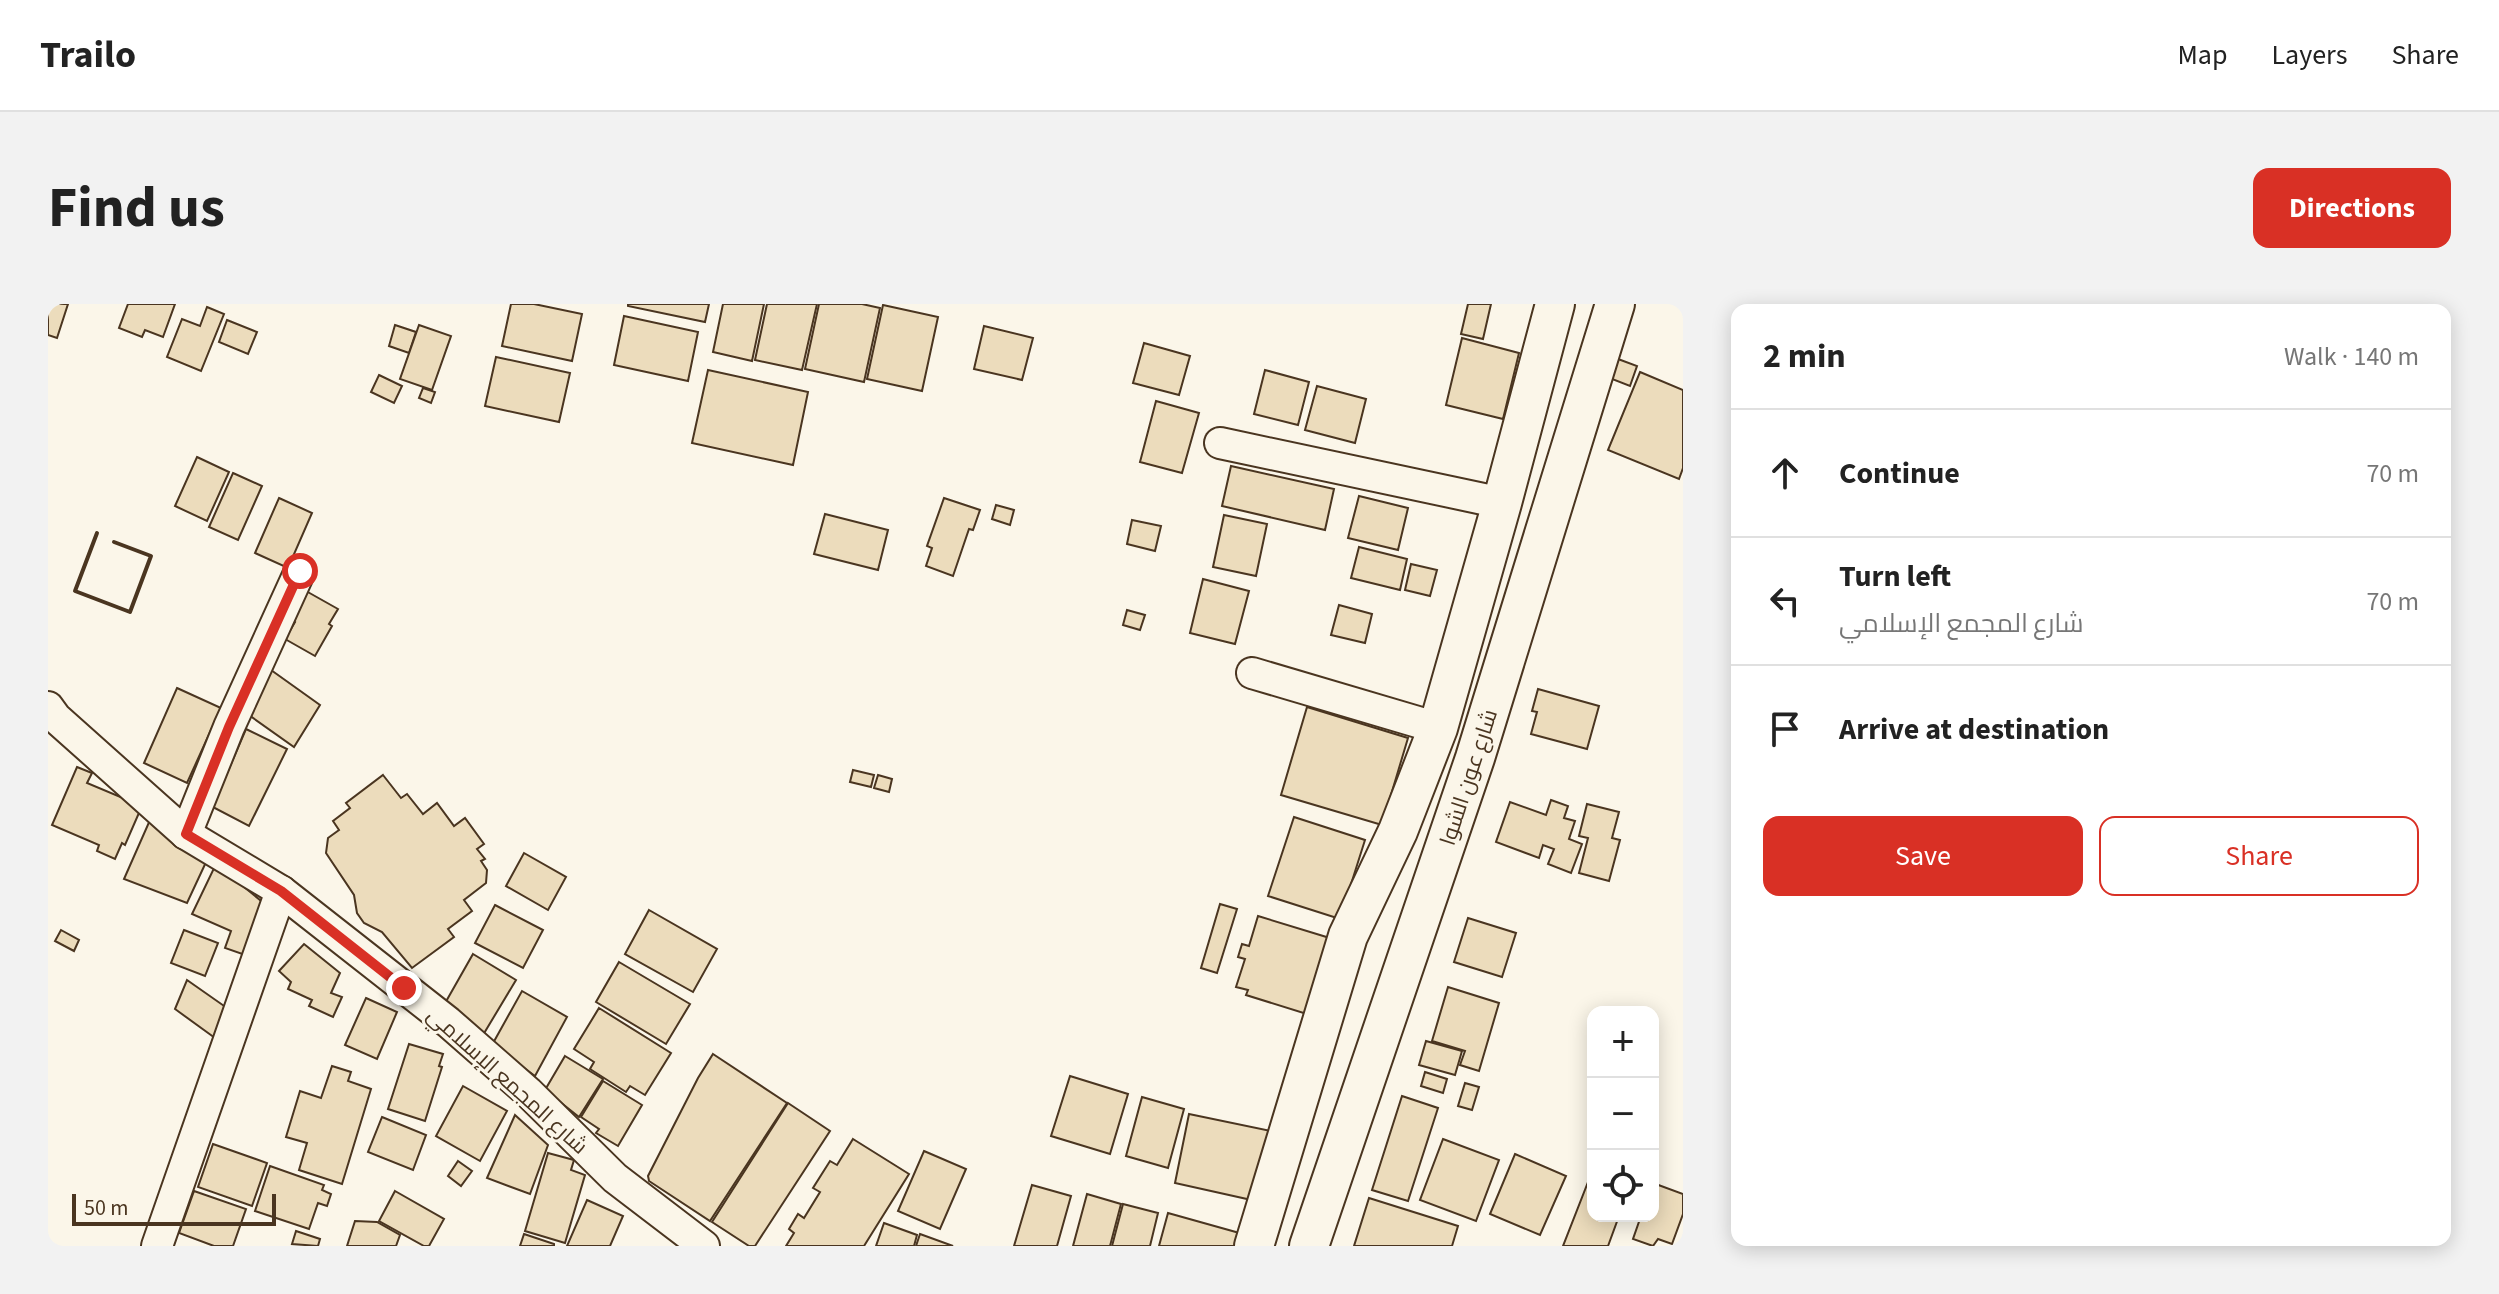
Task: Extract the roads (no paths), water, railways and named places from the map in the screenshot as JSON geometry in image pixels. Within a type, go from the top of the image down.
[{"type":"main road","name":"شارع عون الشوا","points":[[1254,1246],[1348,936],[1398,831],[1438,728],[1555,304]]},
{"type":"main road","name":"شارع عون الشوا","points":[[1309,1246],[1475,758],[1615,304]]},
{"type":"street","points":[[1220,443],[1502,503]]},
{"type":"street","points":[[186,834],[229,727],[300,571]]},
{"type":"street","points":[[1252,673],[1438,728]]},
{"type":"street","name":"شارع المجمع الإسلامي","points":[[51,721],[186,834],[281,891],[448,1022],[528,1092],[615,1178],[704,1246]]},
{"type":"street","points":[[157,1246],[281,891]]}]
